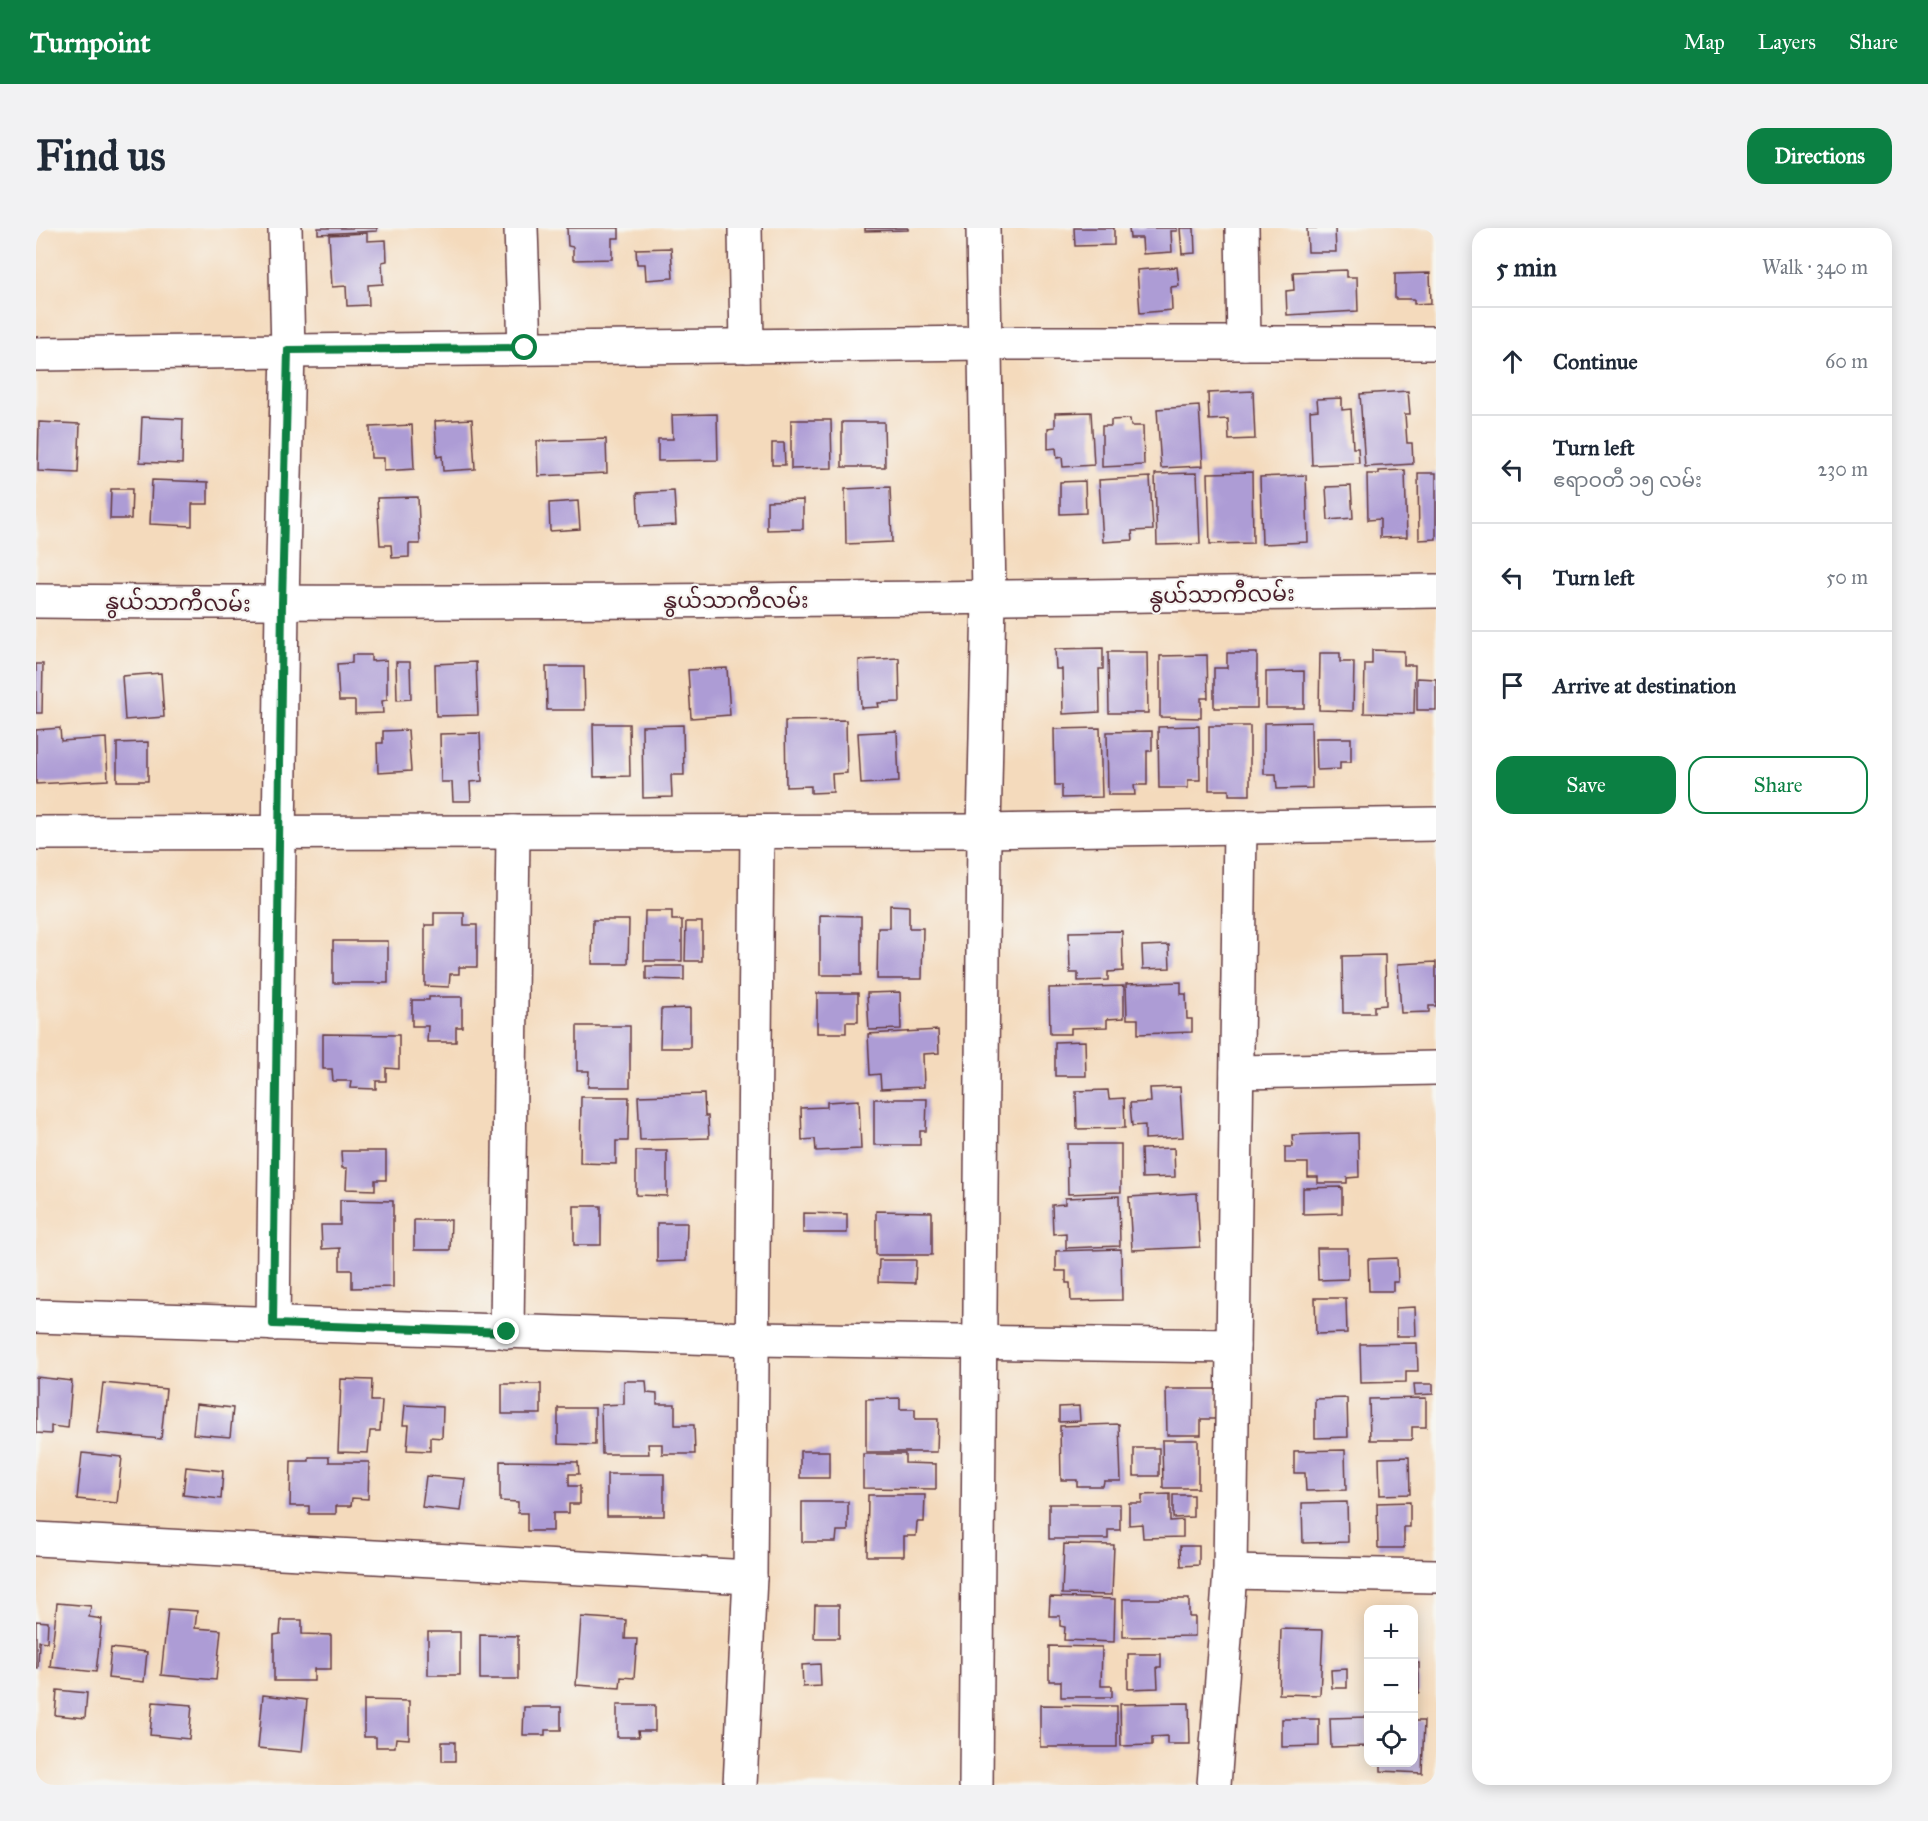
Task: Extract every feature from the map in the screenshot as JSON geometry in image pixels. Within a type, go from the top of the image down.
[{"type":"street","points":[[273,1324],[282,603],[288,350],[285,228]]},
{"type":"street","points":[[521,228],[525,348]]},
{"type":"street","points":[[745,228],[747,346]]},
{"type":"street","points":[[976,1785],[984,831],[989,598],[983,228]]},
{"type":"street","points":[[1242,228],[1244,343]]},
{"type":"street","points":[[36,354],[984,343],[1436,343]]},
{"type":"street","name":"နွယ်သာကီလမ်း","points":[[36,600],[282,603],[989,598],[1436,591]]},
{"type":"street","points":[[36,833],[984,831],[1436,824]]},
{"type":"street","points":[[1214,1785],[1230,1572],[1240,827]]},
{"type":"street","points":[[507,1332],[513,832]]},
{"type":"street","points":[[740,1785],[750,1577],[757,832]]},
{"type":"street","points":[[1237,1072],[1436,1068]]},
{"type":"street","points":[[36,1316],[752,1339],[1233,1346]]},
{"type":"street","points":[[36,1539],[750,1577]]},
{"type":"street","points":[[1230,1572],[1436,1576]]},
{"type":"building","points":[[318,228],[377,228],[377,231],[318,234]]},
{"type":"building","points":[[567,228],[619,228],[619,238],[612,238],[612,259],[573,260],[573,247],[568,246]]},
{"type":"building","points":[[865,228],[908,228],[908,230],[865,231]]},
{"type":"building","points":[[1074,228],[1114,228],[1114,245],[1075,246]]},
{"type":"building","points":[[1129,228],[1177,228],[1177,231],[1171,231],[1172,252],[1143,254],[1142,238],[1130,238]]},
{"type":"building","points":[[1180,228],[1194,228],[1195,253],[1182,254]]},
{"type":"building","points":[[1307,228],[1335,228],[1336,252],[1308,252]]},
{"type":"building","points":[[367,233],[367,241],[386,240],[387,261],[382,262],[383,284],[368,285],[369,305],[347,306],[346,286],[332,287],[329,235]]},
{"type":"building","points":[[671,248],[673,278],[646,280],[645,264],[637,264],[636,249]]},
{"type":"building","points":[[1177,267],[1179,286],[1171,287],[1172,310],[1140,313],[1137,270]]},
{"type":"building","points":[[1347,270],[1347,277],[1357,277],[1358,311],[1287,315],[1286,291],[1294,290],[1293,272]]},
{"type":"building","points":[[1430,273],[1431,303],[1414,304],[1414,299],[1395,299],[1395,274]]},
{"type":"building","points":[[1253,391],[1255,439],[1229,440],[1228,419],[1209,420],[1208,393]]},
{"type":"building","points":[[1408,391],[1410,414],[1405,414],[1407,443],[1412,443],[1413,464],[1365,467],[1360,394]]},
{"type":"building","points":[[1342,398],[1342,410],[1351,409],[1353,448],[1358,448],[1359,463],[1312,465],[1310,411],[1318,410],[1317,399]]},
{"type":"building","points":[[1199,406],[1203,466],[1161,468],[1157,409]]},
{"type":"building","points":[[1091,412],[1094,465],[1063,467],[1062,457],[1057,458],[1056,448],[1048,449],[1048,428],[1055,427],[1055,413]]},
{"type":"building","points":[[717,414],[718,460],[658,461],[658,439],[673,439],[672,415]]},
{"type":"building","points":[[142,417],[183,419],[182,464],[140,462]]},
{"type":"building","points":[[472,419],[475,469],[443,471],[442,456],[437,457],[435,421]]},
{"type":"building","points":[[1130,419],[1131,426],[1143,426],[1144,465],[1102,467],[1102,426],[1111,426],[1111,420]]},
{"type":"building","points":[[791,420],[831,420],[832,468],[791,469]]},
{"type":"building","points":[[39,422],[80,424],[78,473],[38,471]]},
{"type":"building","points":[[842,422],[884,422],[885,467],[842,467]]},
{"type":"building","points":[[412,425],[414,469],[384,471],[384,458],[371,458],[370,427]]},
{"type":"building","points":[[606,439],[607,473],[538,476],[537,441]]},
{"type":"building","points":[[772,443],[784,443],[785,465],[772,465]]},
{"type":"building","points":[[1405,470],[1407,537],[1380,538],[1380,519],[1368,520],[1367,474]]},
{"type":"building","points":[[1252,472],[1253,543],[1210,544],[1208,473]]},
{"type":"building","points":[[1197,473],[1200,544],[1157,545],[1155,474]]},
{"type":"building","points":[[1418,473],[1436,473],[1436,539],[1419,540]]},
{"type":"building","points":[[1306,475],[1308,542],[1262,544],[1260,477]]},
{"type":"building","points":[[1150,477],[1153,530],[1132,531],[1133,540],[1103,542],[1099,480]]},
{"type":"building","points":[[152,480],[208,482],[208,504],[192,504],[192,526],[150,524]]},
{"type":"building","points":[[1085,481],[1086,513],[1060,514],[1060,482]]},
{"type":"building","points":[[1351,486],[1353,518],[1328,520],[1326,487]]},
{"type":"building","points":[[890,487],[892,542],[846,544],[845,489]]},
{"type":"building","points":[[111,489],[132,489],[131,519],[110,519]]},
{"type":"building","points":[[674,491],[676,525],[639,527],[637,493]]},
{"type":"building","points":[[418,497],[420,544],[409,544],[409,557],[392,558],[391,545],[380,545],[377,498]]},
{"type":"building","points":[[803,500],[803,529],[767,530],[767,501]]},
{"type":"building","points":[[578,501],[580,529],[550,531],[549,503]]},
{"type":"building","points":[[1103,648],[1103,669],[1099,669],[1100,712],[1063,714],[1062,669],[1056,669],[1055,649]]},
{"type":"building","points":[[1372,650],[1404,651],[1404,665],[1415,665],[1414,714],[1364,713],[1365,664],[1372,664]]},
{"type":"building","points":[[1108,652],[1147,652],[1148,713],[1109,713]]},
{"type":"building","points":[[1227,653],[1257,653],[1257,708],[1214,708],[1214,668],[1227,668]]},
{"type":"building","points":[[1320,653],[1340,653],[1340,662],[1354,662],[1353,711],[1319,710]]},
{"type":"building","points":[[352,655],[371,655],[371,661],[387,660],[387,700],[382,701],[383,713],[355,714],[355,701],[339,701],[337,664],[352,663]]},
{"type":"building","points":[[1207,655],[1208,698],[1201,698],[1201,718],[1160,717],[1160,656]]},
{"type":"building","points":[[899,658],[900,702],[878,703],[879,707],[861,708],[859,660]]},
{"type":"building","points":[[396,662],[410,662],[411,699],[397,700]]},
{"type":"building","points":[[476,662],[478,715],[436,716],[435,664]]},
{"type":"building","points":[[36,664],[43,664],[42,713],[36,713]]},
{"type":"building","points":[[546,667],[584,667],[585,710],[547,710]]},
{"type":"building","points":[[727,668],[730,715],[691,718],[688,670]]},
{"type":"building","points":[[1304,671],[1304,708],[1266,708],[1266,672]]},
{"type":"building","points":[[161,673],[164,717],[125,720],[122,676]]},
{"type":"building","points":[[1417,678],[1436,679],[1436,710],[1417,710]]},
{"type":"building","points":[[846,720],[847,773],[832,774],[833,792],[811,793],[811,786],[786,787],[785,721]]},
{"type":"building","points":[[1311,722],[1312,788],[1277,789],[1276,774],[1264,774],[1264,723]]},
{"type":"building","points":[[593,724],[629,724],[630,776],[594,777]]},
{"type":"building","points":[[683,725],[684,775],[671,775],[672,797],[643,798],[642,726]]},
{"type":"building","points":[[1199,726],[1200,780],[1188,780],[1188,788],[1159,788],[1158,727]]},
{"type":"building","points":[[1209,726],[1250,726],[1250,795],[1229,795],[1229,790],[1209,790]]},
{"type":"building","points":[[60,728],[61,741],[106,738],[108,780],[36,784],[36,730]]},
{"type":"building","points":[[1100,728],[1102,797],[1062,798],[1062,785],[1055,785],[1054,729]]},
{"type":"building","points":[[408,730],[411,771],[378,773],[377,743],[383,743],[383,731]]},
{"type":"building","points":[[897,731],[899,782],[861,784],[858,733]]},
{"type":"building","points":[[1152,731],[1152,751],[1147,751],[1147,785],[1134,785],[1135,795],[1108,795],[1107,732]]},
{"type":"building","points":[[480,733],[482,781],[470,782],[471,801],[453,801],[452,782],[441,782],[440,734]]},
{"type":"building","points":[[1316,738],[1351,738],[1351,762],[1340,762],[1340,769],[1317,770]]},
{"type":"building","points":[[148,742],[148,781],[117,781],[117,743]]},
{"type":"building","points":[[890,905],[909,906],[909,928],[923,928],[922,979],[877,979],[878,928],[890,928]]},
{"type":"building","points":[[645,911],[672,911],[672,920],[682,920],[682,961],[644,961]]},
{"type":"building","points":[[434,913],[464,913],[464,925],[477,925],[477,967],[459,967],[459,974],[450,974],[449,987],[425,986],[425,925],[434,925]]},
{"type":"building","points":[[820,915],[861,916],[861,975],[820,975]]},
{"type":"building","points":[[593,920],[629,920],[628,964],[592,964]]},
{"type":"building","points":[[686,922],[702,922],[702,961],[685,961]]},
{"type":"building","points":[[1122,931],[1123,971],[1108,972],[1108,980],[1078,981],[1078,973],[1070,973],[1069,932]]},
{"type":"building","points":[[333,941],[388,941],[388,983],[333,983]]},
{"type":"building","points":[[1169,945],[1170,968],[1143,969],[1142,946]]},
{"type":"building","points":[[1385,955],[1386,1005],[1374,1006],[1374,1013],[1343,1013],[1342,956]]},
{"type":"building","points":[[1436,962],[1436,1006],[1429,1006],[1429,1012],[1401,1013],[1398,964]]},
{"type":"building","points":[[646,966],[684,966],[684,980],[646,979]]},
{"type":"building","points":[[1181,982],[1181,994],[1186,994],[1187,1019],[1192,1019],[1192,1032],[1138,1034],[1138,1019],[1127,1019],[1126,984]]},
{"type":"building","points":[[1124,986],[1124,1018],[1107,1019],[1107,1027],[1071,1028],[1071,1034],[1050,1034],[1049,988]]},
{"type":"building","points":[[900,992],[901,1029],[869,1030],[867,993]]},
{"type":"building","points":[[817,993],[858,993],[858,1022],[846,1022],[846,1033],[817,1033]]},
{"type":"building","points":[[429,997],[462,997],[462,1027],[456,1027],[456,1042],[427,1042],[428,1026],[412,1026],[412,1000],[429,1000]]},
{"type":"building","points":[[690,1008],[690,1048],[660,1048],[661,1009]]},
{"type":"building","points":[[577,1026],[630,1026],[630,1087],[588,1087],[589,1071],[577,1071]]},
{"type":"building","points":[[938,1030],[939,1053],[923,1054],[924,1087],[881,1089],[880,1074],[870,1075],[868,1034]]},
{"type":"building","points":[[323,1034],[399,1035],[399,1069],[386,1068],[386,1081],[376,1081],[376,1089],[350,1088],[351,1081],[333,1081],[332,1069],[323,1069]]},
{"type":"building","points":[[1085,1041],[1086,1076],[1055,1076],[1055,1042]]},
{"type":"building","points":[[1180,1087],[1183,1137],[1145,1139],[1145,1125],[1132,1126],[1130,1103],[1151,1102],[1150,1088]]},
{"type":"building","points":[[1108,1090],[1109,1099],[1124,1098],[1125,1128],[1077,1129],[1076,1091]]},
{"type":"building","points":[[704,1094],[709,1138],[640,1140],[638,1096]]},
{"type":"building","points":[[581,1097],[629,1097],[628,1141],[616,1141],[616,1164],[580,1163]]},
{"type":"building","points":[[874,1099],[927,1099],[926,1131],[920,1131],[920,1145],[874,1145]]},
{"type":"building","points":[[859,1100],[861,1149],[816,1151],[815,1139],[802,1140],[801,1108],[827,1107],[827,1102]]},
{"type":"building","points":[[1358,1133],[1359,1177],[1347,1178],[1347,1183],[1318,1183],[1318,1177],[1308,1177],[1308,1163],[1285,1163],[1285,1147],[1293,1147],[1292,1135]]},
{"type":"building","points":[[1067,1144],[1121,1144],[1121,1192],[1068,1194]]},
{"type":"building","points":[[1174,1148],[1175,1177],[1142,1178],[1141,1149]]},
{"type":"building","points":[[341,1151],[386,1151],[386,1180],[375,1180],[375,1190],[346,1189],[347,1168],[342,1168]]},
{"type":"building","points":[[636,1151],[667,1151],[667,1196],[636,1195]]},
{"type":"building","points":[[1342,1187],[1342,1213],[1303,1214],[1303,1188]]},
{"type":"building","points":[[1197,1193],[1200,1247],[1132,1250],[1129,1197]]},
{"type":"building","points":[[1119,1196],[1120,1246],[1066,1248],[1066,1233],[1053,1234],[1052,1205],[1065,1204],[1065,1198]]},
{"type":"building","points":[[340,1200],[393,1201],[393,1287],[352,1288],[352,1270],[340,1270],[340,1248],[322,1249],[321,1225],[340,1225]]},
{"type":"building","points":[[574,1206],[601,1206],[601,1245],[574,1245]]},
{"type":"building","points":[[876,1211],[932,1212],[932,1255],[876,1255]]},
{"type":"building","points":[[803,1213],[847,1214],[847,1233],[803,1233]]},
{"type":"building","points":[[414,1220],[451,1220],[450,1250],[414,1250]]},
{"type":"building","points":[[657,1223],[687,1223],[686,1261],[657,1262]]},
{"type":"building","points":[[1317,1248],[1348,1248],[1348,1279],[1318,1280]]},
{"type":"building","points":[[1121,1249],[1122,1300],[1071,1301],[1070,1283],[1066,1283],[1066,1271],[1056,1271],[1056,1251]]},
{"type":"building","points":[[1397,1258],[1398,1282],[1393,1282],[1393,1291],[1369,1291],[1368,1259]]},
{"type":"building","points":[[879,1260],[916,1260],[915,1283],[878,1282]]},
{"type":"building","points":[[1315,1298],[1346,1298],[1347,1333],[1316,1334]]},
{"type":"building","points":[[1415,1307],[1416,1336],[1396,1336],[1396,1308]]},
{"type":"building","points":[[1417,1343],[1418,1371],[1406,1371],[1406,1382],[1361,1383],[1360,1344]]},
{"type":"building","points":[[36,1377],[72,1381],[68,1428],[51,1426],[51,1434],[36,1433]]},
{"type":"building","points":[[341,1379],[372,1380],[371,1401],[382,1401],[380,1431],[370,1431],[368,1453],[338,1452]]},
{"type":"building","points":[[624,1381],[646,1381],[647,1393],[657,1394],[657,1404],[675,1404],[675,1425],[694,1425],[695,1454],[662,1454],[662,1444],[648,1444],[649,1454],[602,1454],[601,1405],[624,1404]]},
{"type":"building","points":[[103,1383],[166,1389],[161,1439],[97,1433]]},
{"type":"building","points":[[502,1384],[541,1384],[541,1414],[502,1414]]},
{"type":"building","points":[[1414,1384],[1433,1384],[1433,1394],[1415,1395]]},
{"type":"building","points":[[1166,1389],[1216,1389],[1216,1419],[1201,1419],[1201,1435],[1167,1435]]},
{"type":"building","points":[[900,1398],[900,1409],[915,1409],[915,1419],[938,1419],[937,1452],[866,1452],[866,1399]]},
{"type":"building","points":[[1347,1398],[1348,1437],[1315,1438],[1315,1399]]},
{"type":"building","points":[[1426,1398],[1426,1427],[1412,1427],[1412,1440],[1370,1440],[1369,1399]]},
{"type":"building","points":[[196,1404],[233,1408],[230,1437],[193,1434]]},
{"type":"building","points":[[405,1405],[443,1407],[442,1438],[430,1437],[430,1451],[407,1450],[409,1425],[403,1425]]},
{"type":"building","points":[[1079,1406],[1080,1421],[1059,1422],[1059,1407]]},
{"type":"building","points":[[558,1408],[595,1408],[595,1445],[558,1444]]},
{"type":"building","points":[[1119,1424],[1121,1481],[1104,1481],[1103,1486],[1077,1486],[1077,1480],[1061,1480],[1060,1426]]},
{"type":"building","points":[[1162,1440],[1198,1440],[1198,1488],[1163,1488]]},
{"type":"building","points":[[1134,1448],[1159,1448],[1159,1476],[1134,1476]]},
{"type":"building","points":[[1345,1450],[1346,1490],[1306,1491],[1305,1473],[1294,1473],[1294,1451]]},
{"type":"building","points":[[800,1451],[829,1451],[829,1478],[800,1478]]},
{"type":"building","points":[[82,1453],[122,1457],[117,1503],[77,1499]]},
{"type":"building","points":[[863,1454],[905,1454],[905,1463],[936,1464],[936,1489],[863,1488]]},
{"type":"building","points":[[309,1457],[329,1457],[329,1462],[369,1462],[368,1499],[352,1498],[351,1506],[336,1506],[336,1514],[309,1514],[309,1506],[290,1506],[291,1461],[309,1461]]},
{"type":"building","points":[[1409,1457],[1410,1494],[1380,1495],[1379,1458]]},
{"type":"building","points":[[500,1461],[578,1462],[579,1474],[569,1474],[569,1486],[580,1486],[580,1504],[569,1504],[569,1513],[553,1513],[553,1531],[527,1531],[527,1513],[518,1513],[518,1502],[500,1501]]},
{"type":"building","points":[[186,1467],[223,1471],[221,1499],[183,1495]]},
{"type":"building","points":[[607,1474],[664,1474],[664,1516],[607,1516]]},
{"type":"building","points":[[426,1476],[465,1479],[461,1511],[422,1507]]},
{"type":"building","points":[[1170,1494],[1170,1521],[1183,1520],[1183,1537],[1143,1538],[1142,1524],[1129,1525],[1129,1503],[1142,1503],[1142,1495]]},
{"type":"building","points":[[868,1495],[925,1495],[924,1522],[917,1522],[916,1536],[904,1536],[904,1556],[867,1556]]},
{"type":"building","points":[[1173,1495],[1193,1495],[1193,1517],[1173,1518]]},
{"type":"building","points":[[802,1502],[848,1502],[848,1531],[837,1531],[836,1542],[802,1542]]},
{"type":"building","points":[[1347,1502],[1348,1542],[1303,1543],[1302,1503]]},
{"type":"building","points":[[1410,1502],[1410,1527],[1404,1527],[1404,1548],[1378,1548],[1377,1503]]},
{"type":"building","points":[[1049,1504],[1120,1504],[1120,1530],[1108,1530],[1108,1539],[1049,1539]]},
{"type":"building","points":[[1064,1544],[1114,1545],[1112,1595],[1062,1594]]},
{"type":"building","points":[[1180,1546],[1199,1546],[1199,1565],[1181,1566]]},
{"type":"building","points":[[1050,1597],[1115,1599],[1114,1642],[1064,1640],[1065,1627],[1060,1626],[1060,1616],[1049,1616]]},
{"type":"building","points":[[1123,1599],[1189,1599],[1189,1617],[1195,1617],[1195,1636],[1123,1637]]},
{"type":"building","points":[[57,1603],[91,1606],[89,1617],[102,1619],[96,1672],[50,1667]]},
{"type":"building","points":[[815,1605],[839,1605],[839,1638],[814,1638]]},
{"type":"building","points":[[168,1609],[197,1611],[195,1628],[221,1630],[216,1680],[161,1675]]},
{"type":"building","points":[[581,1617],[626,1620],[625,1639],[637,1639],[634,1678],[621,1677],[620,1688],[576,1685]]},
{"type":"building","points":[[281,1620],[302,1620],[302,1634],[331,1635],[331,1669],[314,1669],[314,1681],[274,1681],[274,1635],[280,1634]]},
{"type":"building","points":[[36,1621],[48,1622],[47,1642],[39,1641],[38,1668],[36,1668]]},
{"type":"building","points":[[1281,1629],[1323,1630],[1320,1695],[1279,1694]]},
{"type":"building","points":[[428,1632],[460,1632],[460,1675],[428,1675]]},
{"type":"building","points":[[480,1635],[518,1636],[518,1679],[480,1679]]},
{"type":"building","points":[[1049,1646],[1102,1647],[1101,1686],[1112,1686],[1112,1697],[1061,1697],[1061,1681],[1049,1681]]},
{"type":"building","points":[[111,1648],[147,1652],[144,1682],[108,1678]]},
{"type":"building","points":[[1128,1654],[1161,1654],[1161,1667],[1157,1667],[1158,1688],[1128,1689]]},
{"type":"building","points":[[1418,1663],[1419,1663],[1418,1693]]},
{"type":"building","points":[[820,1664],[821,1686],[803,1687],[802,1665]]},
{"type":"building","points":[[1347,1669],[1347,1688],[1332,1688],[1331,1670]]},
{"type":"building","points":[[57,1690],[87,1693],[85,1718],[55,1715]]},
{"type":"building","points":[[263,1695],[307,1700],[302,1752],[258,1748]]},
{"type":"building","points":[[364,1700],[409,1701],[409,1739],[396,1738],[395,1747],[376,1747],[376,1737],[364,1737]]},
{"type":"building","points":[[153,1702],[192,1705],[189,1739],[150,1735]]},
{"type":"building","points":[[1189,1703],[1190,1744],[1167,1744],[1167,1736],[1152,1737],[1152,1745],[1121,1746],[1120,1704]]},
{"type":"building","points":[[617,1705],[655,1705],[655,1731],[638,1731],[639,1737],[617,1737]]},
{"type":"building","points":[[1040,1705],[1117,1706],[1117,1747],[1040,1747]]},
{"type":"building","points":[[524,1707],[561,1707],[561,1730],[545,1730],[545,1735],[523,1735]]},
{"type":"building","points":[[1364,1717],[1364,1746],[1331,1747],[1330,1718]]},
{"type":"building","points":[[1282,1719],[1319,1719],[1319,1746],[1282,1747]]},
{"type":"building","points":[[1418,1721],[1424,1721],[1422,1773],[1381,1771],[1381,1767],[1418,1767]]},
{"type":"building","points":[[442,1742],[455,1742],[455,1761],[442,1761]]},
{"type":"route","points":[[507,1332],[273,1324],[282,603],[288,350],[525,348]]}]
